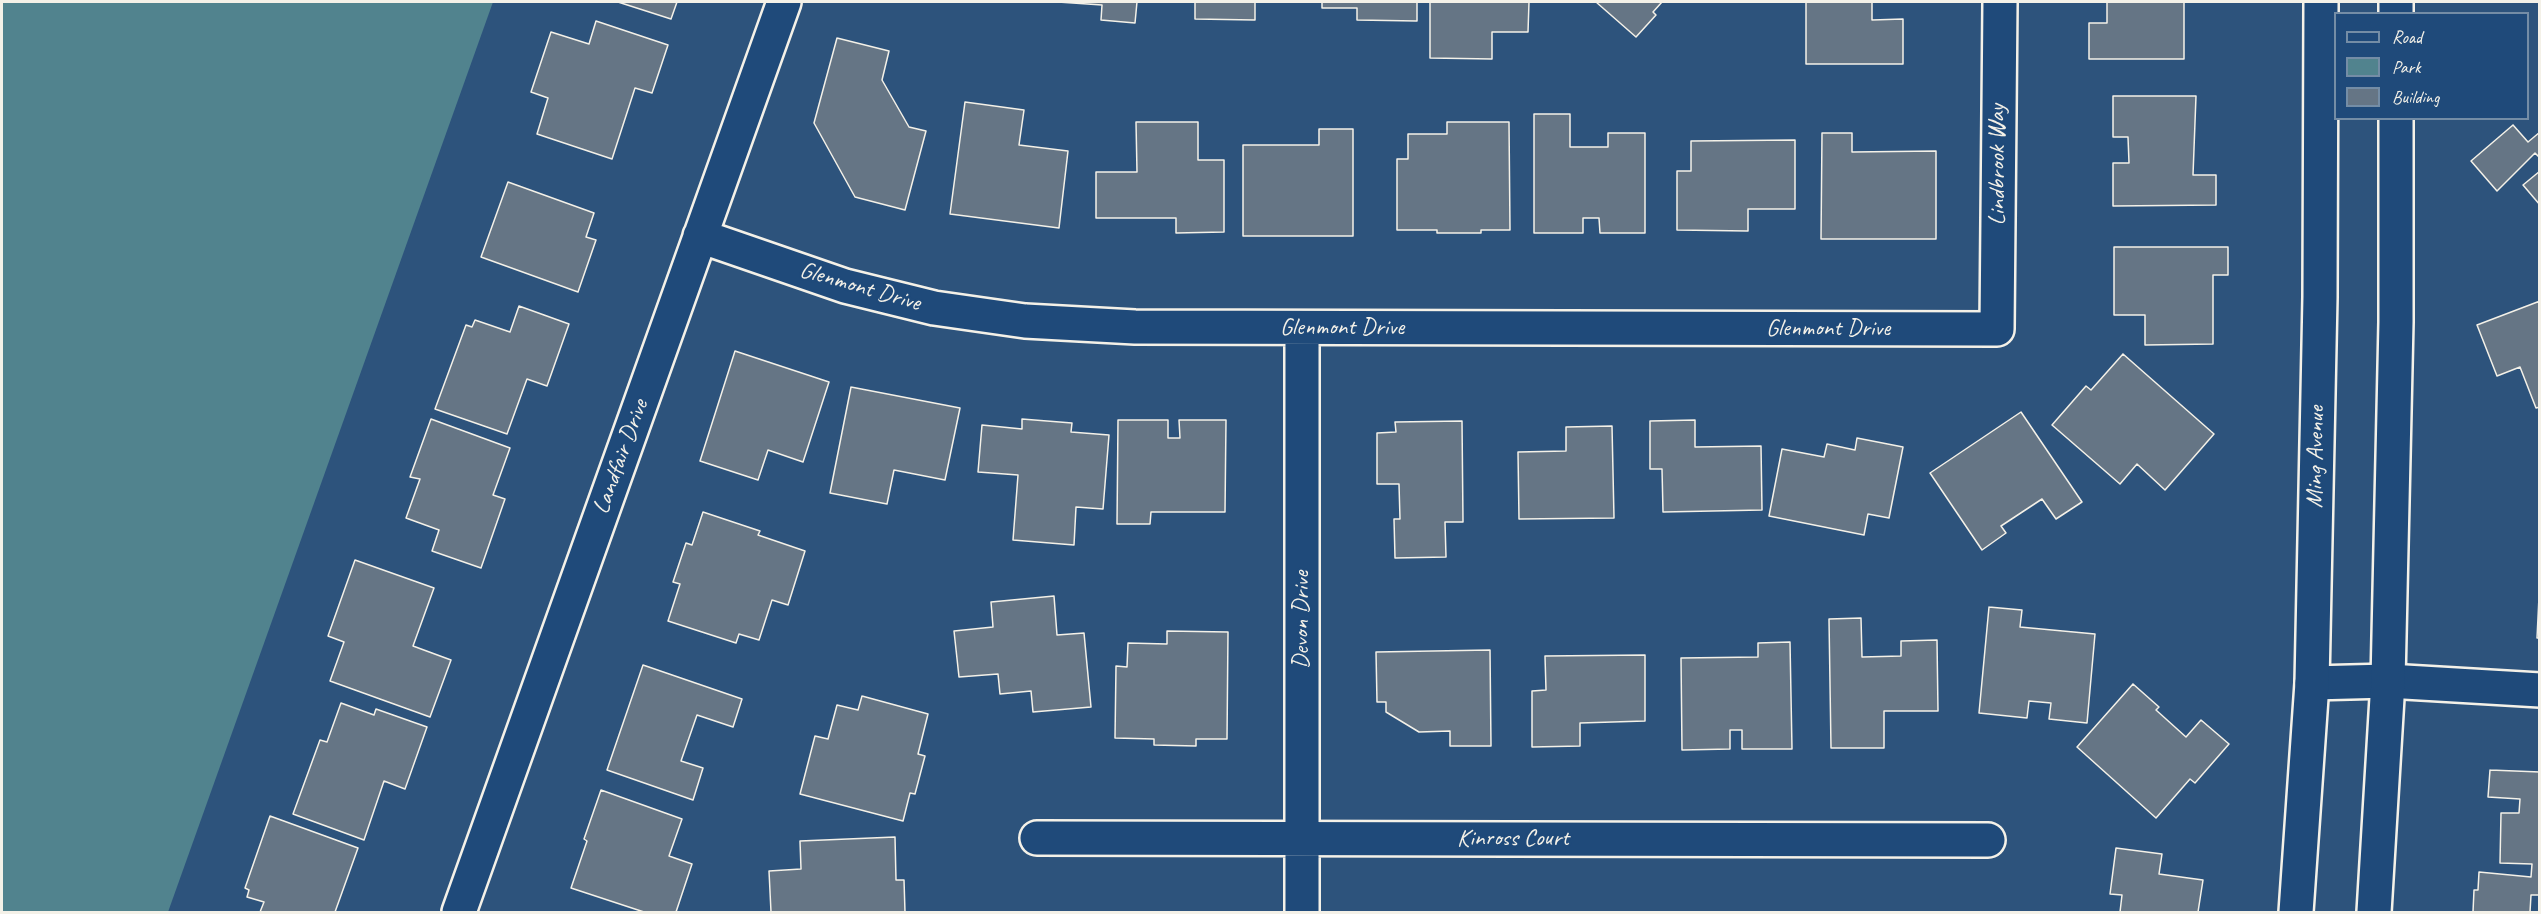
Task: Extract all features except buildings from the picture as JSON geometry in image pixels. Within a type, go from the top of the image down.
[{"type":"street","name":"Landfair Drive","points":[[459,912],[784,2]]},
{"type":"street","name":"Lindbrook Way","points":[[1997,330],[2000,2]]},
{"type":"street","name":"Ming Avenue","points":[[2296,912],[2312,682],[2320,297],[2320,2]]},
{"type":"street","points":[[2374,912],[2388,681],[2396,334],[2396,120]]},
{"type":"street","name":"Glenmont Drive","points":[[700,237],[845,286],[934,308],[1025,321],[1135,327],[1997,330]]},
{"type":"street","name":"Devon Drive","points":[[1302,328],[1302,912]]},
{"type":"street","points":[[2312,682],[2388,681],[2540,690]]},
{"type":"street","name":"Kinross Court","points":[[1037,838],[1988,840]]},
{"type":"green space","points":[[2,2],[493,2],[168,912],[2,912]]}]
